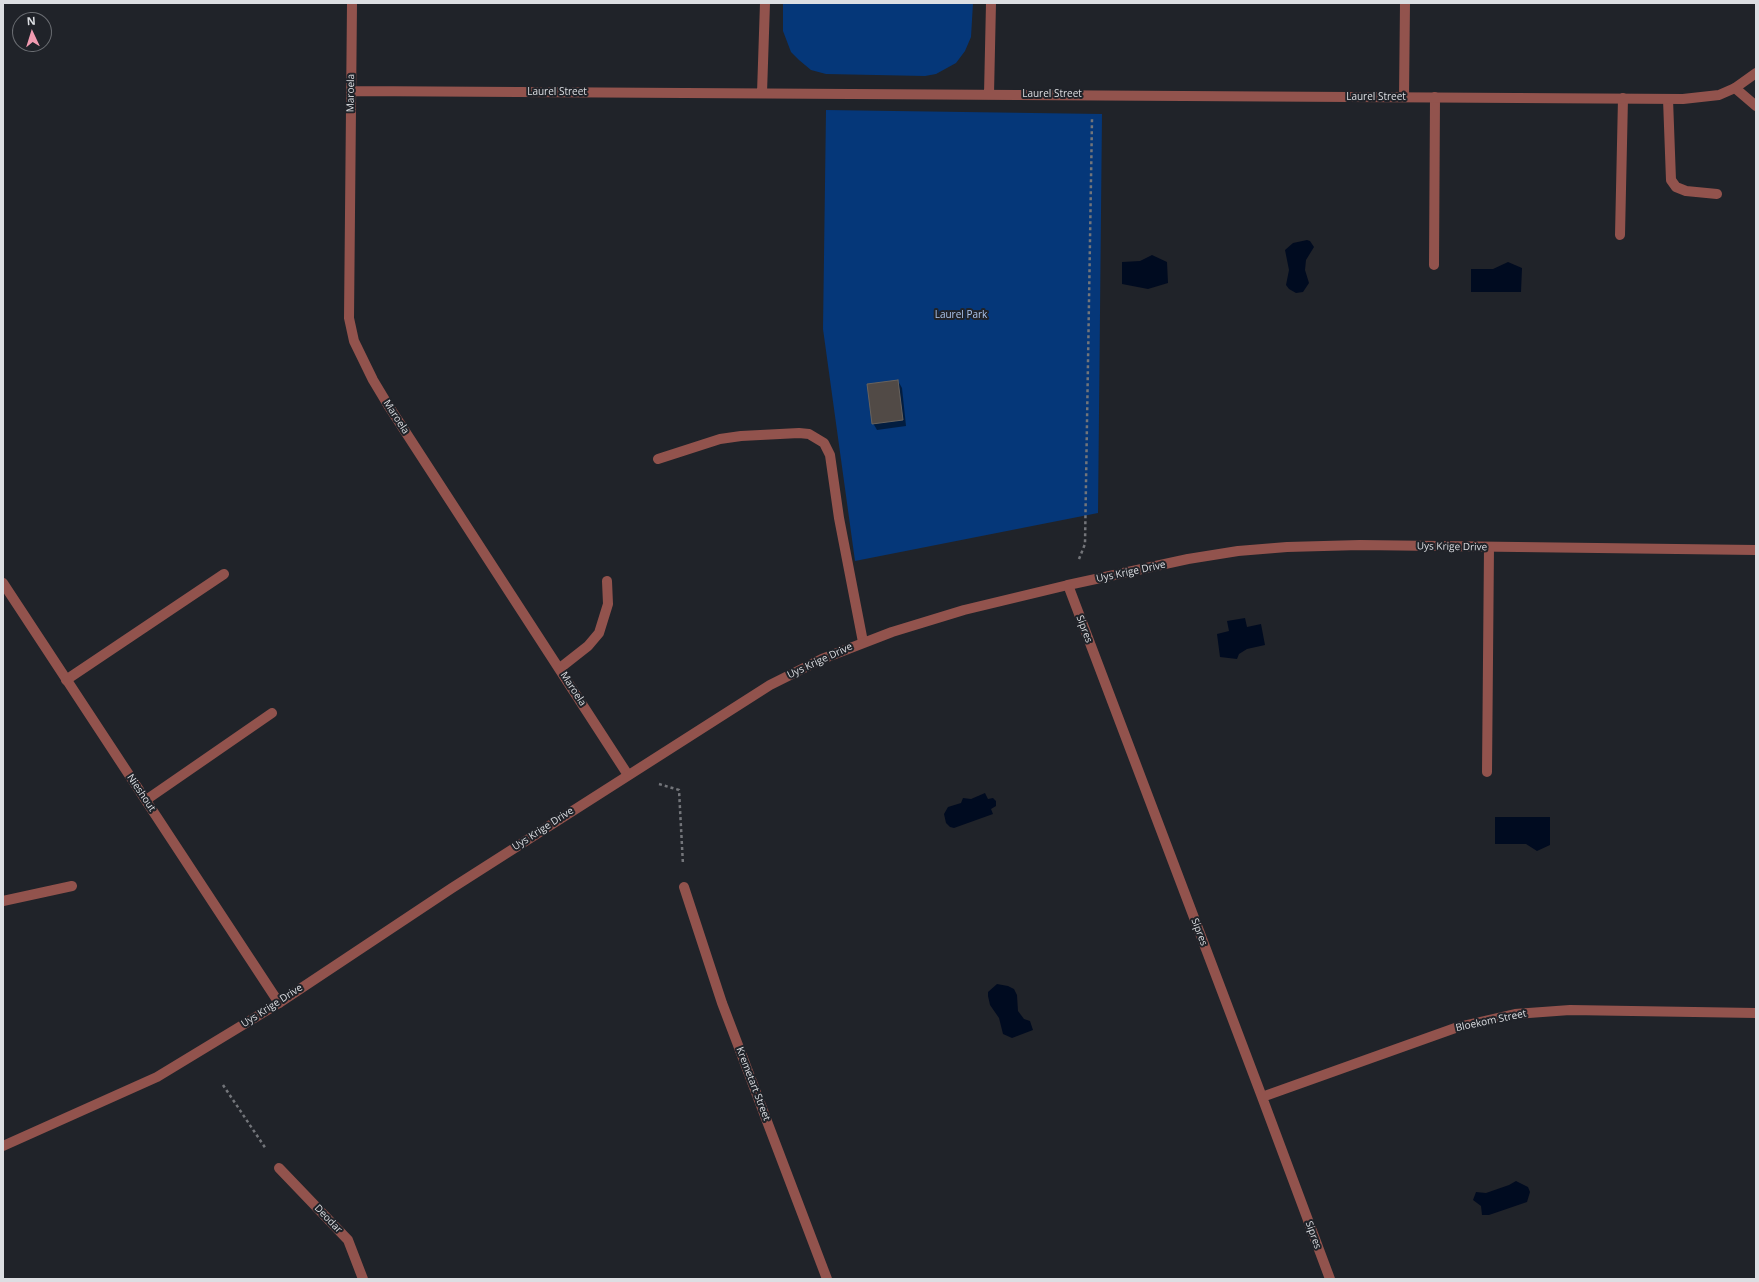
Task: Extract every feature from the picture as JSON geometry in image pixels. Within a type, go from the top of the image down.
[{"type":"street","name":"Maroela","points":[[352,3],[348,318],[354,341],[373,380],[388,405],[628,775]]},
{"type":"street","points":[[762,93],[765,3]]},
{"type":"street","points":[[989,94],[991,3]]},
{"type":"street","points":[[1404,97],[1405,3]]},
{"type":"street","name":"Laurel Street","points":[[352,90],[1668,99],[1701,98],[1719,94],[1735,88],[1756,73]]},
{"type":"street","points":[[1735,88],[1756,106]]},
{"type":"street","points":[[1434,265],[1435,97]]},
{"type":"street","points":[[1620,235],[1623,98]]},
{"type":"street","points":[[1668,99],[1671,180],[1676,187],[1686,191],[1717,194]]},
{"type":"street","points":[[658,459],[720,439],[741,436],[799,433],[809,434],[824,443],[830,454],[839,518],[863,642]]},
{"type":"street","name":"Uys Krige Drive","points":[[3,1146],[157,1077],[279,1003],[452,888],[770,685],[822,659],[863,642],[964,610],[1068,585],[1188,559],[1280,547],[1360,545],[1756,550]]},
{"type":"street","points":[[1487,772],[1489,547]]},
{"type":"street","points":[[66,680],[224,574]]},
{"type":"street","points":[[560,668],[588,646],[599,633],[608,604],[607,581]]},
{"type":"street","name":"Sipres","points":[[1068,585],[1330,1279]]},
{"type":"street","name":"Nieshout","points":[[4,589],[146,800],[279,1003]]},
{"type":"street","points":[[146,800],[272,713]]},
{"type":"street","points":[[3,901],[72,886]]},
{"type":"street","name":"Kremetart Street","points":[[684,887],[722,1004],[827,1279]]},
{"type":"street","name":"Bloekom Street","points":[[1262,1097],[1458,1027],[1515,1014],[1570,1010],[1756,1013]]},
{"type":"street","name":"Deodar","points":[[279,1168],[348,1240],[363,1279]]},
{"type":"path","points":[[1068,585],[1085,544],[1093,94]]},
{"type":"path","points":[[628,775],[679,790],[684,887]]},
{"type":"path","points":[[223,1084],[279,1168]]},
{"type":"green space","points":[[783,3],[973,3],[971,37],[965,51],[956,63],[936,74],[925,76],[826,74],[811,70],[791,52],[783,31]]},
{"type":"green space","name":"Laurel Park","points":[[826,110],[1102,114],[1098,513],[855,561],[823,329]]},
{"type":"shaded area","points":[[1307,240],[1310,241],[1314,247],[1306,260],[1305,270],[1309,283],[1303,292],[1296,293],[1289,289],[1286,285],[1289,270],[1285,250],[1293,243]]},
{"type":"shaded area","points":[[1152,255],[1167,262],[1168,283],[1148,289],[1122,284],[1122,262],[1140,261]]},
{"type":"shaded area","points":[[1508,262],[1522,268],[1521,292],[1471,292],[1471,269],[1493,269]]},
{"type":"shaded area","points":[[1245,618],[1247,627],[1261,624],[1265,645],[1247,649],[1239,654],[1237,659],[1220,657],[1217,634],[1229,631],[1227,621]]},
{"type":"shaded area","points":[[985,793],[988,799],[993,798],[996,801],[996,806],[991,809],[993,814],[954,828],[950,827],[946,823],[944,814],[948,807],[961,803],[963,798],[971,799]]},
{"type":"shaded area","points":[[1495,817],[1550,817],[1550,845],[1537,851],[1526,844],[1495,844]]},
{"type":"shaded area","points":[[997,984],[1014,989],[1017,995],[1018,1011],[1024,1019],[1030,1021],[1033,1030],[1012,1038],[1003,1034],[999,1018],[990,1005],[988,996],[988,992]]},
{"type":"shaded area","points":[[1516,1181],[1528,1187],[1530,1192],[1527,1202],[1489,1215],[1482,1215],[1481,1206],[1473,1200],[1476,1192],[1486,1193]]},
{"type":"building","points":[[898,380],[903,420],[872,424],[867,384]]}]
